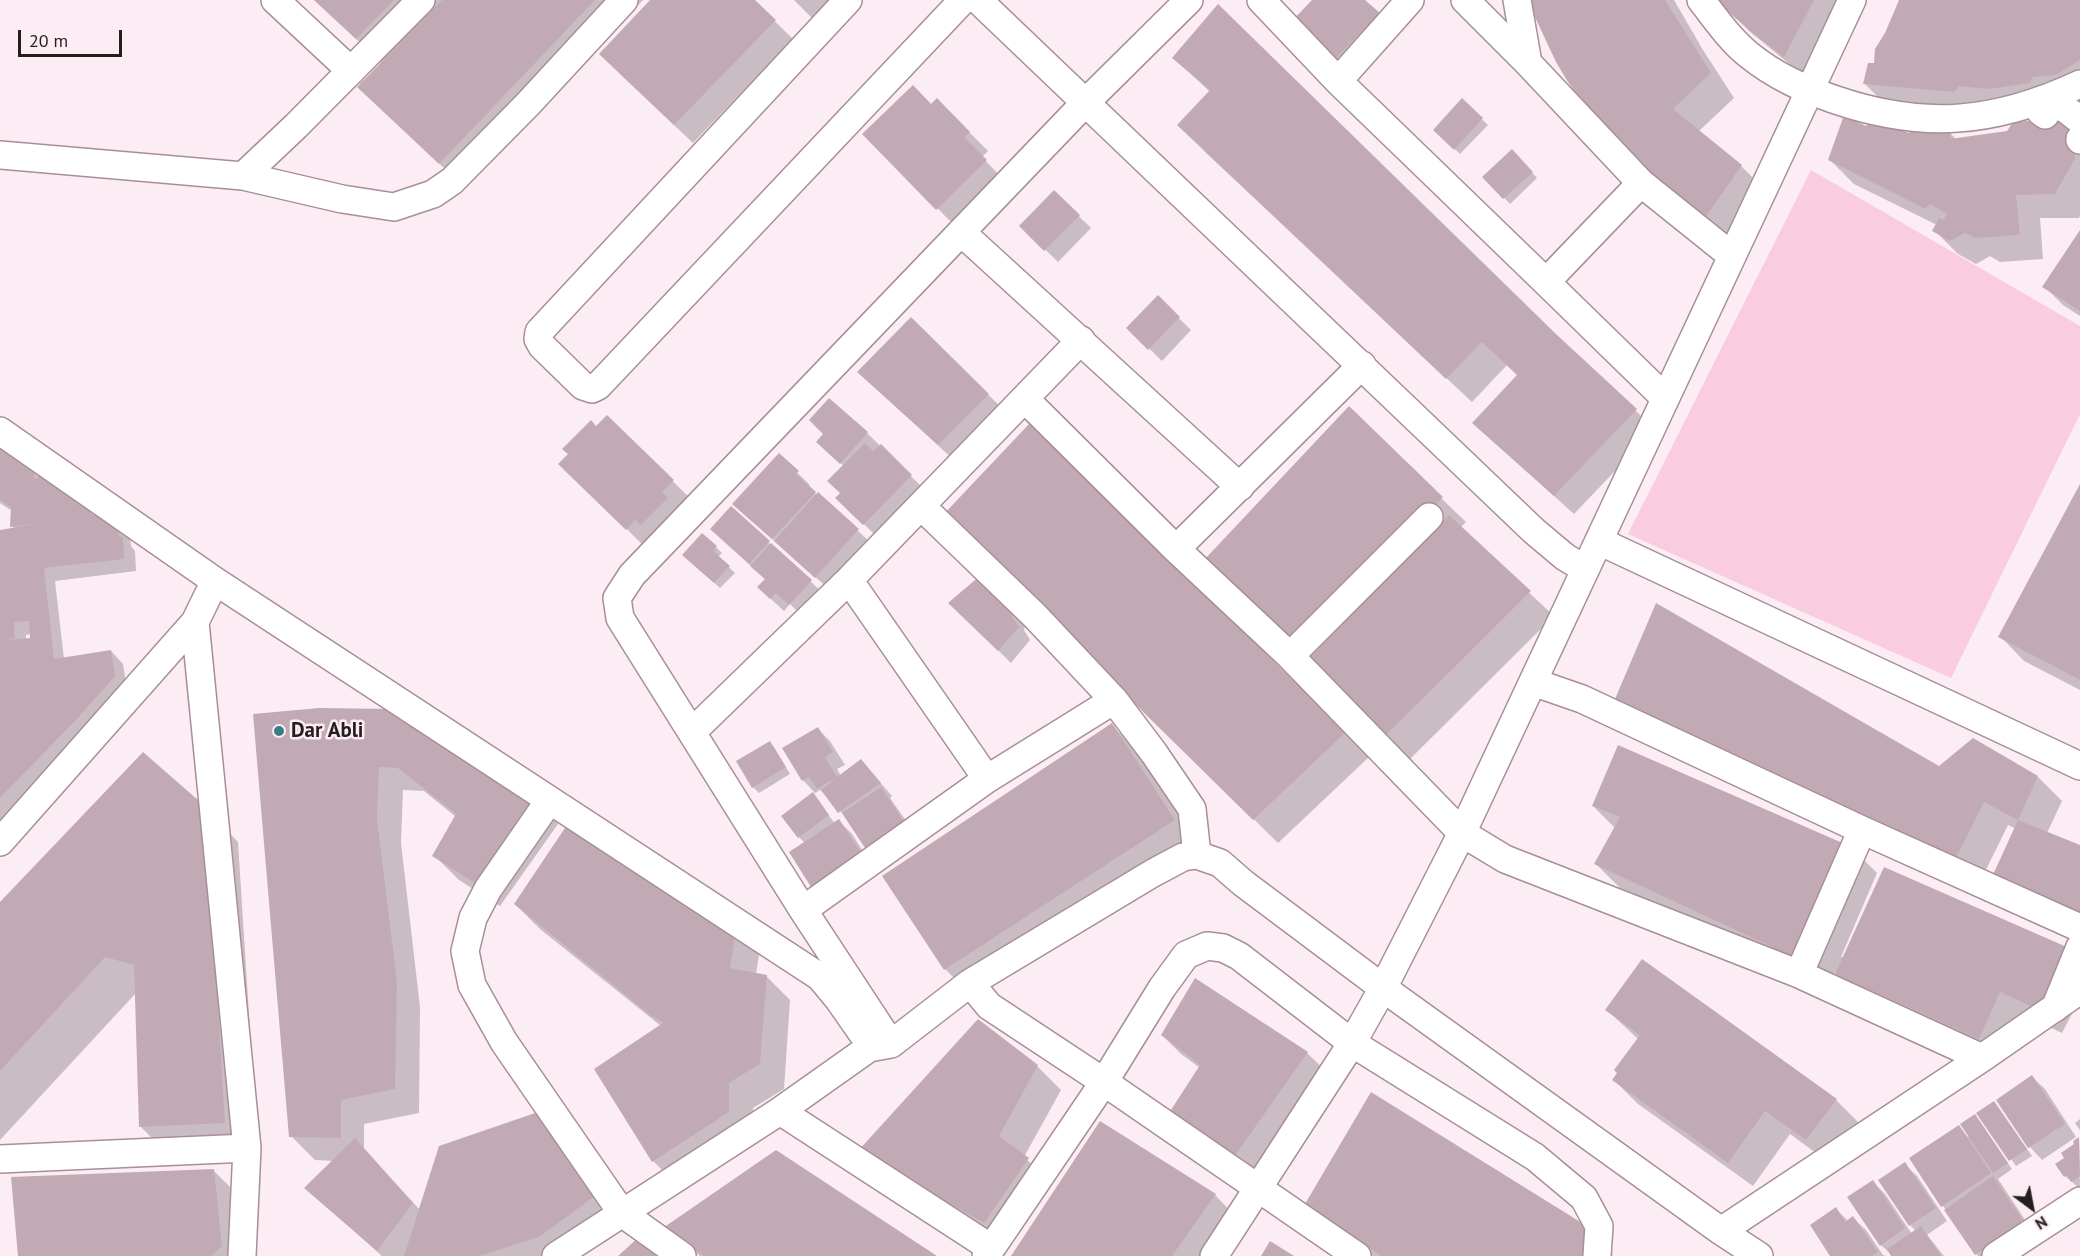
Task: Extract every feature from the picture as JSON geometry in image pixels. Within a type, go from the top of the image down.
[{"type":"street","points":[[275,0],[351,71]]},
{"type":"street","points":[[243,176],[421,0]]},
{"type":"street","points":[[0,156],[243,176],[342,199],[394,207],[433,194],[452,181],[528,104],[624,0]]},
{"type":"street","points":[[848,0],[539,332],[538,339],[543,346],[583,386],[592,389],[598,386],[963,0]]},
{"type":"street","points":[[978,0],[1534,531],[1565,557],[1585,570]]},
{"type":"street","points":[[880,1046],[803,910],[620,618],[617,598],[632,576],[961,232],[1085,103],[1189,0]]},
{"type":"street","points":[[1261,0],[1338,81],[1665,399]]},
{"type":"street","points":[[1338,81],[1410,0]]},
{"type":"street","points":[[1465,0],[1641,183],[1732,256]]},
{"type":"street","points":[[1517,0],[1528,63]]},
{"type":"street","points":[[1701,0],[1747,54],[1780,78],[1854,106],[1923,119],[1950,120],[2010,110],[2080,84]]},
{"type":"street","points":[[1214,1256],[1352,1043],[1383,988],[1462,833],[1852,0]]},
{"type":"street","points":[[2030,103],[2045,115],[2055,101],[2080,120]]},
{"type":"street","points":[[1546,282],[1641,183]]},
{"type":"street","points":[[961,232],[1240,487]]},
{"type":"street","points":[[692,732],[849,580],[1081,340]]},
{"type":"street","points":[[1176,549],[1362,365]]},
{"type":"street","points":[[1025,399],[1176,549],[1290,656],[1462,833],[1505,859],[1799,974],[1982,1058]]},
{"type":"street","points":[[0,431],[216,581],[820,977],[856,1023],[880,1046]]},
{"type":"street","points":[[921,506],[1035,616],[1114,699],[1192,809],[1197,855]]},
{"type":"street","points":[[1290,656],[1429,517]]},
{"type":"street","points":[[1599,541],[2080,766]]},
{"type":"street","points":[[849,580],[987,779]]},
{"type":"street","points":[[0,842],[195,621],[216,581]]},
{"type":"street","points":[[195,621],[247,1148],[242,1256]]},
{"type":"street","points":[[1533,682],[1581,699],[1862,830],[2080,928]]},
{"type":"street","points":[[803,910],[987,779],[1114,699]]},
{"type":"street","points":[[549,801],[488,890],[473,918],[465,951],[472,985],[504,1042],[622,1213],[682,1256]]},
{"type":"street","points":[[1799,974],[1862,830]]},
{"type":"street","points":[[556,1256],[880,1046],[970,983],[1153,873],[1183,857],[1197,855],[1220,862],[1243,883],[1383,988],[1759,1256]]},
{"type":"street","points":[[780,1111],[989,1252],[1104,1082],[1162,988],[1186,955],[1207,946],[1223,948],[1239,956],[1352,1043],[1535,1157],[1584,1198],[1599,1226],[1597,1256]]},
{"type":"street","points":[[2055,1008],[2080,947]]},
{"type":"street","points":[[970,983],[988,1006],[1104,1082],[1357,1256]]},
{"type":"street","points":[[1721,1231],[1982,1058],[2080,990]]},
{"type":"street","points":[[0,1159],[247,1148]]},
{"type":"street","points":[[1996,1256],[2080,1201]]},
{"type":"shaded area","points":[[1811,170],[2080,326],[2080,414],[1951,678],[1628,534]]},
{"type":"building","points":[[314,0],[394,0],[356,39]]},
{"type":"building","points":[[442,0],[595,0],[439,164],[357,87]]},
{"type":"building","points":[[650,0],[755,0],[776,20],[674,125],[599,54]]},
{"type":"building","points":[[1312,0],[1365,0],[1380,13],[1334,60],[1291,22]]},
{"type":"building","points":[[1527,0],[1665,0],[1711,73],[1673,109],[1742,165],[1702,222],[1630,160],[1593,118],[1556,62]]},
{"type":"building","points":[[1718,0],[1814,0],[1784,57],[1750,31]]},
{"type":"building","points":[[1899,0],[2080,0],[2080,60],[2056,75],[2033,77],[2029,83],[1987,89],[1959,86],[1954,92],[1863,84],[1868,63],[1874,63],[1875,49],[1885,33]]},
{"type":"building","points":[[1218,4],[1556,334],[1637,409],[1554,496],[1472,423],[1517,375],[1482,342],[1446,379],[1177,125],[1210,90],[1172,58]]},
{"type":"building","points":[[913,85],[931,104],[937,98],[970,132],[964,137],[987,160],[936,210],[862,134]]},
{"type":"building","points":[[1462,98],[1483,118],[1454,150],[1433,130]]},
{"type":"building","points":[[1844,115],[1866,126],[1873,119],[1909,133],[1912,128],[1951,132],[1950,139],[2007,131],[2013,122],[2071,118],[2075,159],[2055,194],[2016,195],[2020,235],[1975,238],[1965,233],[1950,241],[1932,231],[1939,218],[1943,220],[1947,214],[1930,204],[1925,209],[1828,160]]},
{"type":"building","points":[[1512,149],[1533,172],[1503,199],[1482,177]]},
{"type":"building","points":[[1054,190],[1080,215],[1044,251],[1019,226]]},
{"type":"building","points":[[2080,230],[2080,311],[2042,287]]},
{"type":"building","points":[[1158,295],[1180,317],[1148,350],[1126,328]]},
{"type":"building","points":[[911,317],[989,394],[938,445],[857,372]]},
{"type":"building","points":[[829,398],[868,432],[840,464],[816,442],[823,434],[809,420]]},
{"type":"building","points":[[1349,406],[1443,497],[1298,648],[1204,560]]},
{"type":"building","points":[[607,415],[674,480],[662,492],[668,498],[641,525],[635,520],[626,530],[558,464],[568,454],[562,449],[591,420],[596,426]]},
{"type":"building","points":[[1030,423],[1346,732],[1253,820],[943,515]]},
{"type":"building","points":[[0,438],[41,466],[33,477],[37,479],[40,474],[89,497],[91,515],[117,514],[119,537],[123,537],[124,559],[44,568],[54,659],[111,650],[115,676],[76,720],[0,798],[0,530],[35,524],[10,527],[11,507],[0,500]],"holes":[[[29,621],[30,638],[5,640],[15,638],[14,622]]]},
{"type":"building","points":[[865,443],[873,451],[881,444],[912,475],[863,525],[835,498],[840,493],[827,481]]},
{"type":"building","points":[[779,453],[799,471],[796,474],[816,492],[772,539],[732,504]]},
{"type":"building","points":[[2080,484],[2080,680],[1998,637]]},
{"type":"building","points":[[818,492],[859,529],[815,578],[774,541]]},
{"type":"building","points":[[731,506],[770,541],[749,564],[710,529]]},
{"type":"building","points":[[1449,515],[1531,591],[1380,741],[1301,667]]},
{"type":"building","points":[[702,533],[717,546],[713,551],[730,566],[714,583],[682,555]]},
{"type":"building","points":[[771,543],[812,580],[789,605],[776,593],[770,599],[757,587],[765,579],[750,566]]},
{"type":"building","points":[[981,575],[1017,604],[1012,617],[1019,627],[998,651],[948,603]]},
{"type":"building","points":[[1656,603],[1939,766],[1973,738],[2038,776],[2018,820],[1984,802],[1956,858],[1612,706]]},
{"type":"building","points":[[319,708],[391,709],[535,799],[475,883],[432,856],[456,814],[398,768],[379,767],[377,818],[397,982],[395,1089],[341,1100],[341,1138],[289,1137],[253,714]]},
{"type":"building","points":[[1112,723],[1175,820],[944,970],[882,876]]},
{"type":"building","points":[[818,727],[833,752],[825,757],[837,777],[861,759],[881,783],[838,813],[821,790],[836,778],[817,789],[809,777],[802,781],[782,748]]},
{"type":"building","points":[[770,741],[786,767],[752,788],[736,761]]},
{"type":"building","points":[[1618,745],[1854,848],[1804,962],[1594,864],[1620,817],[1592,806]]},
{"type":"building","points":[[143,752],[206,807],[225,1123],[139,1127],[134,965],[105,957],[0,1071],[0,902]]},
{"type":"building","points":[[881,787],[904,822],[865,848],[842,813]]},
{"type":"building","points":[[813,792],[829,815],[798,838],[781,816]]},
{"type":"building","points":[[839,819],[862,854],[811,887],[789,852]]},
{"type":"building","points":[[2018,820],[2080,845],[2080,914],[1992,877]]},
{"type":"building","points":[[569,822],[736,929],[730,968],[767,975],[760,1064],[729,1083],[729,1112],[652,1162],[594,1069],[663,1023],[650,1015],[514,904]]},
{"type":"building","points":[[1884,867],[2069,948],[2037,1009],[2000,992],[1979,1039],[1835,974]]},
{"type":"building","points":[[1642,959],[1837,1099],[1806,1140],[1765,1111],[1728,1163],[1612,1080],[1617,1073],[1614,1070],[1640,1035],[1605,1010]]},
{"type":"building","points":[[1195,978],[1308,1052],[1234,1157],[1169,1113],[1200,1065],[1161,1035]]},
{"type":"building","points":[[978,1019],[1038,1065],[999,1136],[1029,1158],[984,1223],[858,1151]]},
{"type":"building","points":[[2032,1075],[2065,1124],[2028,1148],[1996,1100]]},
{"type":"building","points":[[1371,1092],[1590,1228],[1592,1256],[1381,1256],[1305,1204]]},
{"type":"building","points":[[1994,1101],[2027,1149],[2009,1161],[1976,1113]]},
{"type":"building","points":[[541,1111],[595,1196],[539,1237],[479,1256],[404,1256],[439,1146]]},
{"type":"building","points":[[1975,1114],[2008,1163],[1993,1173],[1960,1124]]},
{"type":"building","points":[[1100,1121],[1216,1194],[1172,1256],[1011,1256]]},
{"type":"building","points":[[1959,1125],[1991,1173],[1941,1207],[1909,1158]]},
{"type":"building","points":[[2079,1137],[2080,1176],[2071,1182],[2067,1175],[2064,1177],[2055,1164],[2064,1158],[2061,1153],[2074,1144],[2073,1141]]},
{"type":"building","points":[[355,1138],[413,1203],[377,1251],[304,1188]]},
{"type":"building","points":[[776,1150],[937,1256],[704,1256],[663,1228]]},
{"type":"building","points":[[1905,1162],[1936,1208],[1909,1226],[1878,1180]]},
{"type":"building","points":[[214,1169],[222,1246],[211,1256],[18,1256],[11,1177]]},
{"type":"building","points":[[1993,1176],[2024,1222],[1975,1255],[1944,1210]]},
{"type":"building","points":[[1873,1180],[1905,1228],[1880,1246],[1847,1197]]},
{"type":"building","points":[[1836,1207],[1845,1222],[1853,1216],[1878,1252],[1872,1256],[1830,1256],[1810,1225]]},
{"type":"building","points":[[1921,1226],[1941,1256],[1891,1256],[1887,1249]]},
{"type":"building","points":[[640,1236],[667,1256],[618,1256]]},
{"type":"building","points":[[1270,1241],[1294,1256],[1261,1256]]},
{"type":"place","name":"Dar Abli","points":[[279,731]]}]
